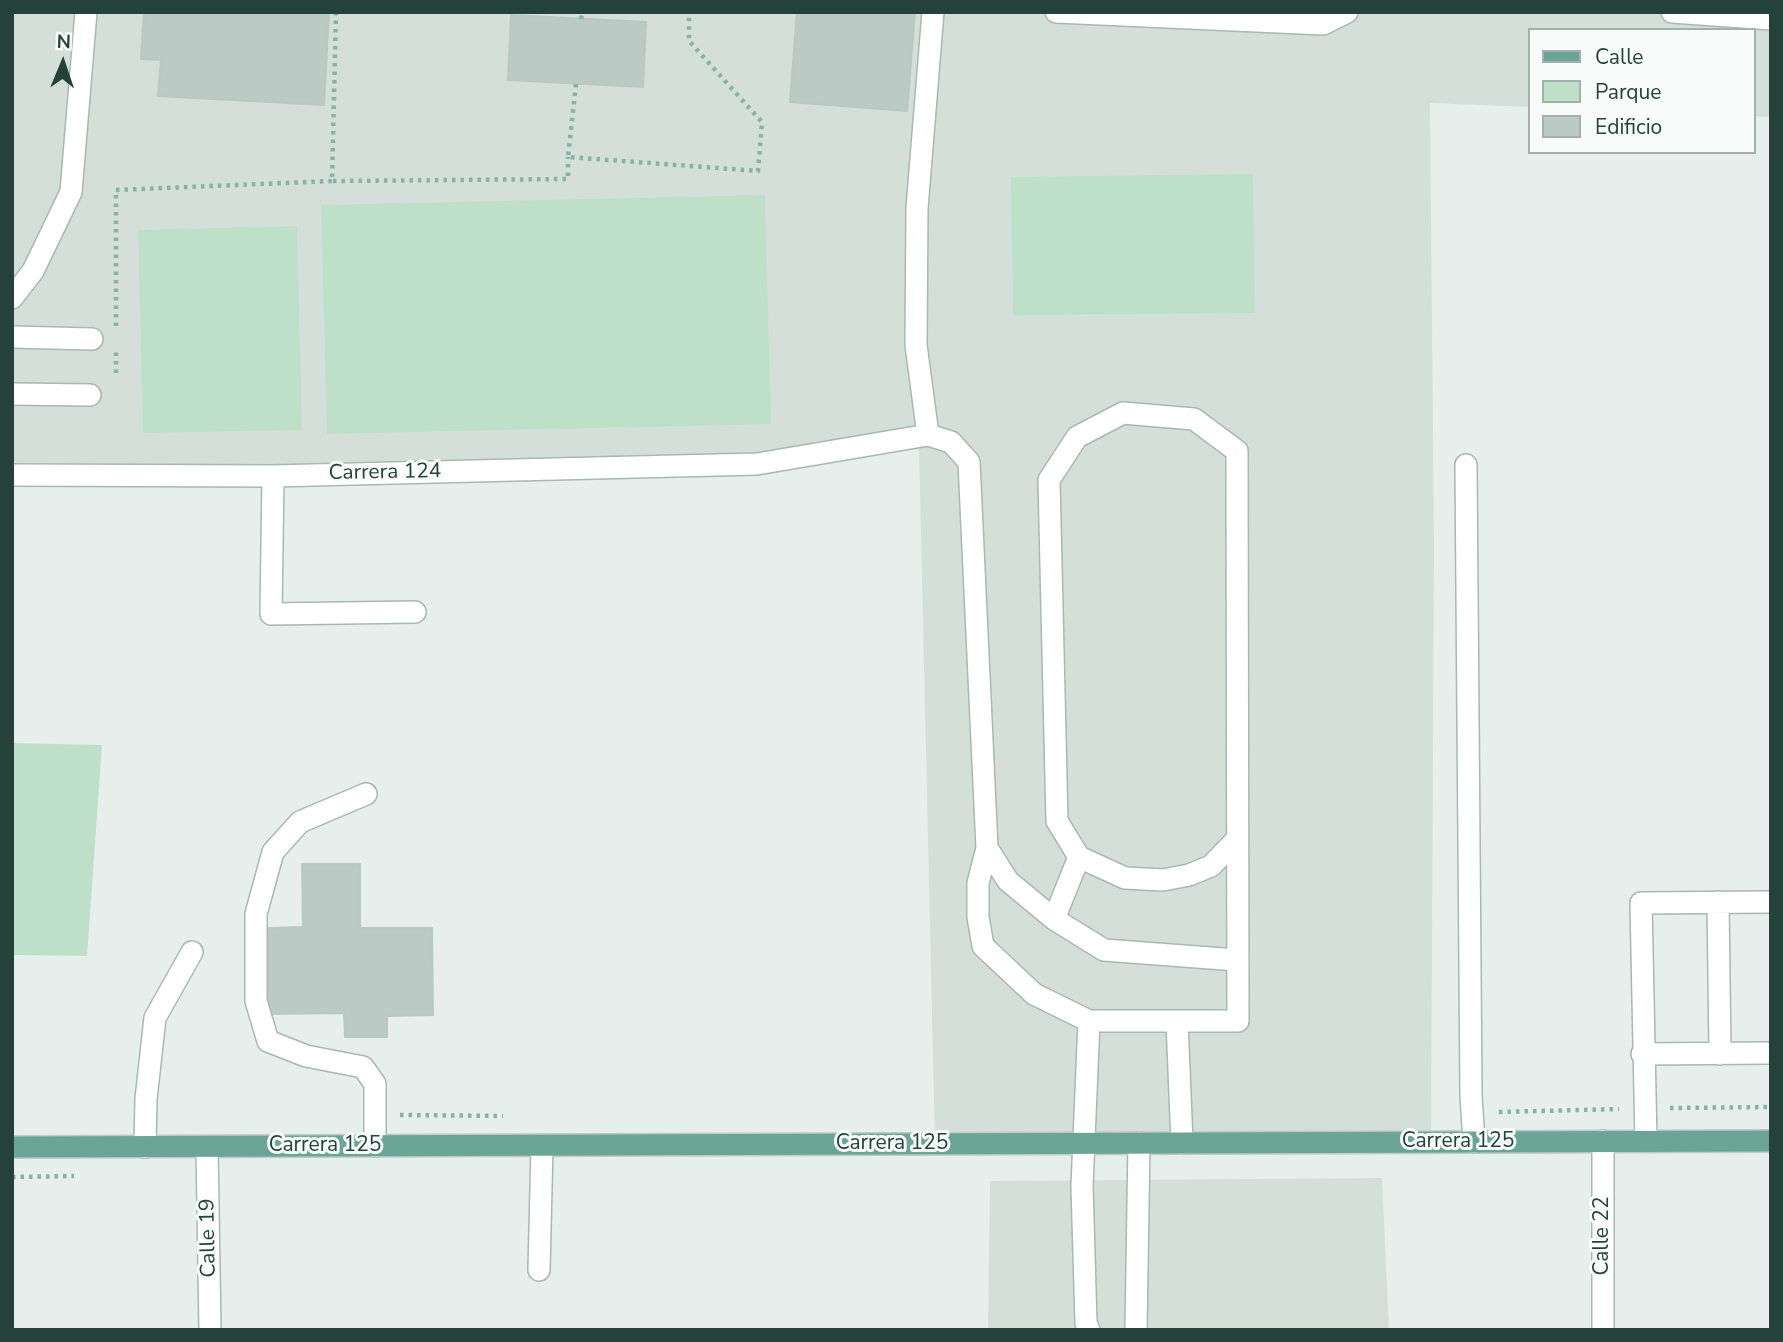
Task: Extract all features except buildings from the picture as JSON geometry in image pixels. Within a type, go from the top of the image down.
[{"type":"main road","name":"Carrera 125","points":[[12,1147],[1771,1141]]},
{"type":"street","points":[[12,298],[33,271],[71,192],[86,12]]},
{"type":"street","points":[[933,12],[917,208],[916,345],[928,435],[951,442],[969,462],[987,848],[978,883],[978,917],[984,946],[1034,994],[1089,1021],[1238,1021],[1237,451],[1194,419],[1123,413],[1077,437],[1049,480],[1057,821],[1079,857],[1125,878],[1163,880],[1189,875],[1211,866],[1237,839]]},
{"type":"street","points":[[1056,12],[1323,24],[1346,12]]},
{"type":"street","points":[[1672,12],[1761,16]]},
{"type":"street","points":[[12,337],[92,339]]},
{"type":"street","points":[[12,394],[90,395]]},
{"type":"street","name":"Carrera 124","points":[[12,475],[273,475],[757,464],[928,435]]},
{"type":"street","points":[[1466,465],[1470,1069],[1474,1142]]},
{"type":"street","points":[[273,475],[271,614],[415,611]]},
{"type":"street","points":[[366,794],[300,822],[272,852],[256,914],[256,1001],[268,1041],[306,1056],[363,1067],[374,1084],[376,1146]]},
{"type":"street","points":[[987,848],[1008,881],[1054,919],[1104,950],[1237,960]]},
{"type":"street","points":[[1054,919],[1079,857]]},
{"type":"street","points":[[1718,902],[1720,1054]]},
{"type":"street","points":[[1646,1141],[1642,1054],[1641,903],[1771,902]]},
{"type":"street","points":[[145,1147],[146,1100],[155,1018],[192,952]]},
{"type":"street","points":[[1089,1021],[1082,1186],[1086,1322],[1089,1330]]},
{"type":"street","points":[[1177,1021],[1182,1143]]},
{"type":"street","points":[[1642,1054],[1771,1053]]},
{"type":"street","name":"Calle 22","points":[[1603,1141],[1603,1330]]},
{"type":"street","points":[[1136,1330],[1139,1143]]},
{"type":"street","points":[[539,1270],[542,1146]]},
{"type":"street","name":"Calle 19","points":[[208,1147],[210,1330]]},
{"type":"path","points":[[332,181],[336,12]]},
{"type":"path","points":[[581,19],[582,12]]},
{"type":"path","points":[[568,157],[758,171],[762,122],[688,41],[689,12]]},
{"type":"path","points":[[116,333],[116,190],[332,181],[568,179],[576,84]]},
{"type":"path","points":[[116,346],[116,373]]},
{"type":"shaded area","points":[[12,12],[1771,12],[1771,117],[1755,116],[1755,28],[1528,28],[1528,107],[1430,103],[1434,546],[1431,1142],[935,1144],[919,447],[757,464],[12,475]]},
{"type":"shaded area","points":[[1382,1178],[1389,1330],[988,1330],[990,1181]]},
{"type":"green space","points":[[1253,174],[1255,313],[1013,315],[1011,177]]},
{"type":"green space","points":[[765,195],[771,424],[327,434],[321,205]]},
{"type":"green space","points":[[297,226],[302,430],[143,433],[138,230]]},
{"type":"green space","points":[[12,743],[102,745],[87,956],[12,955]]}]
